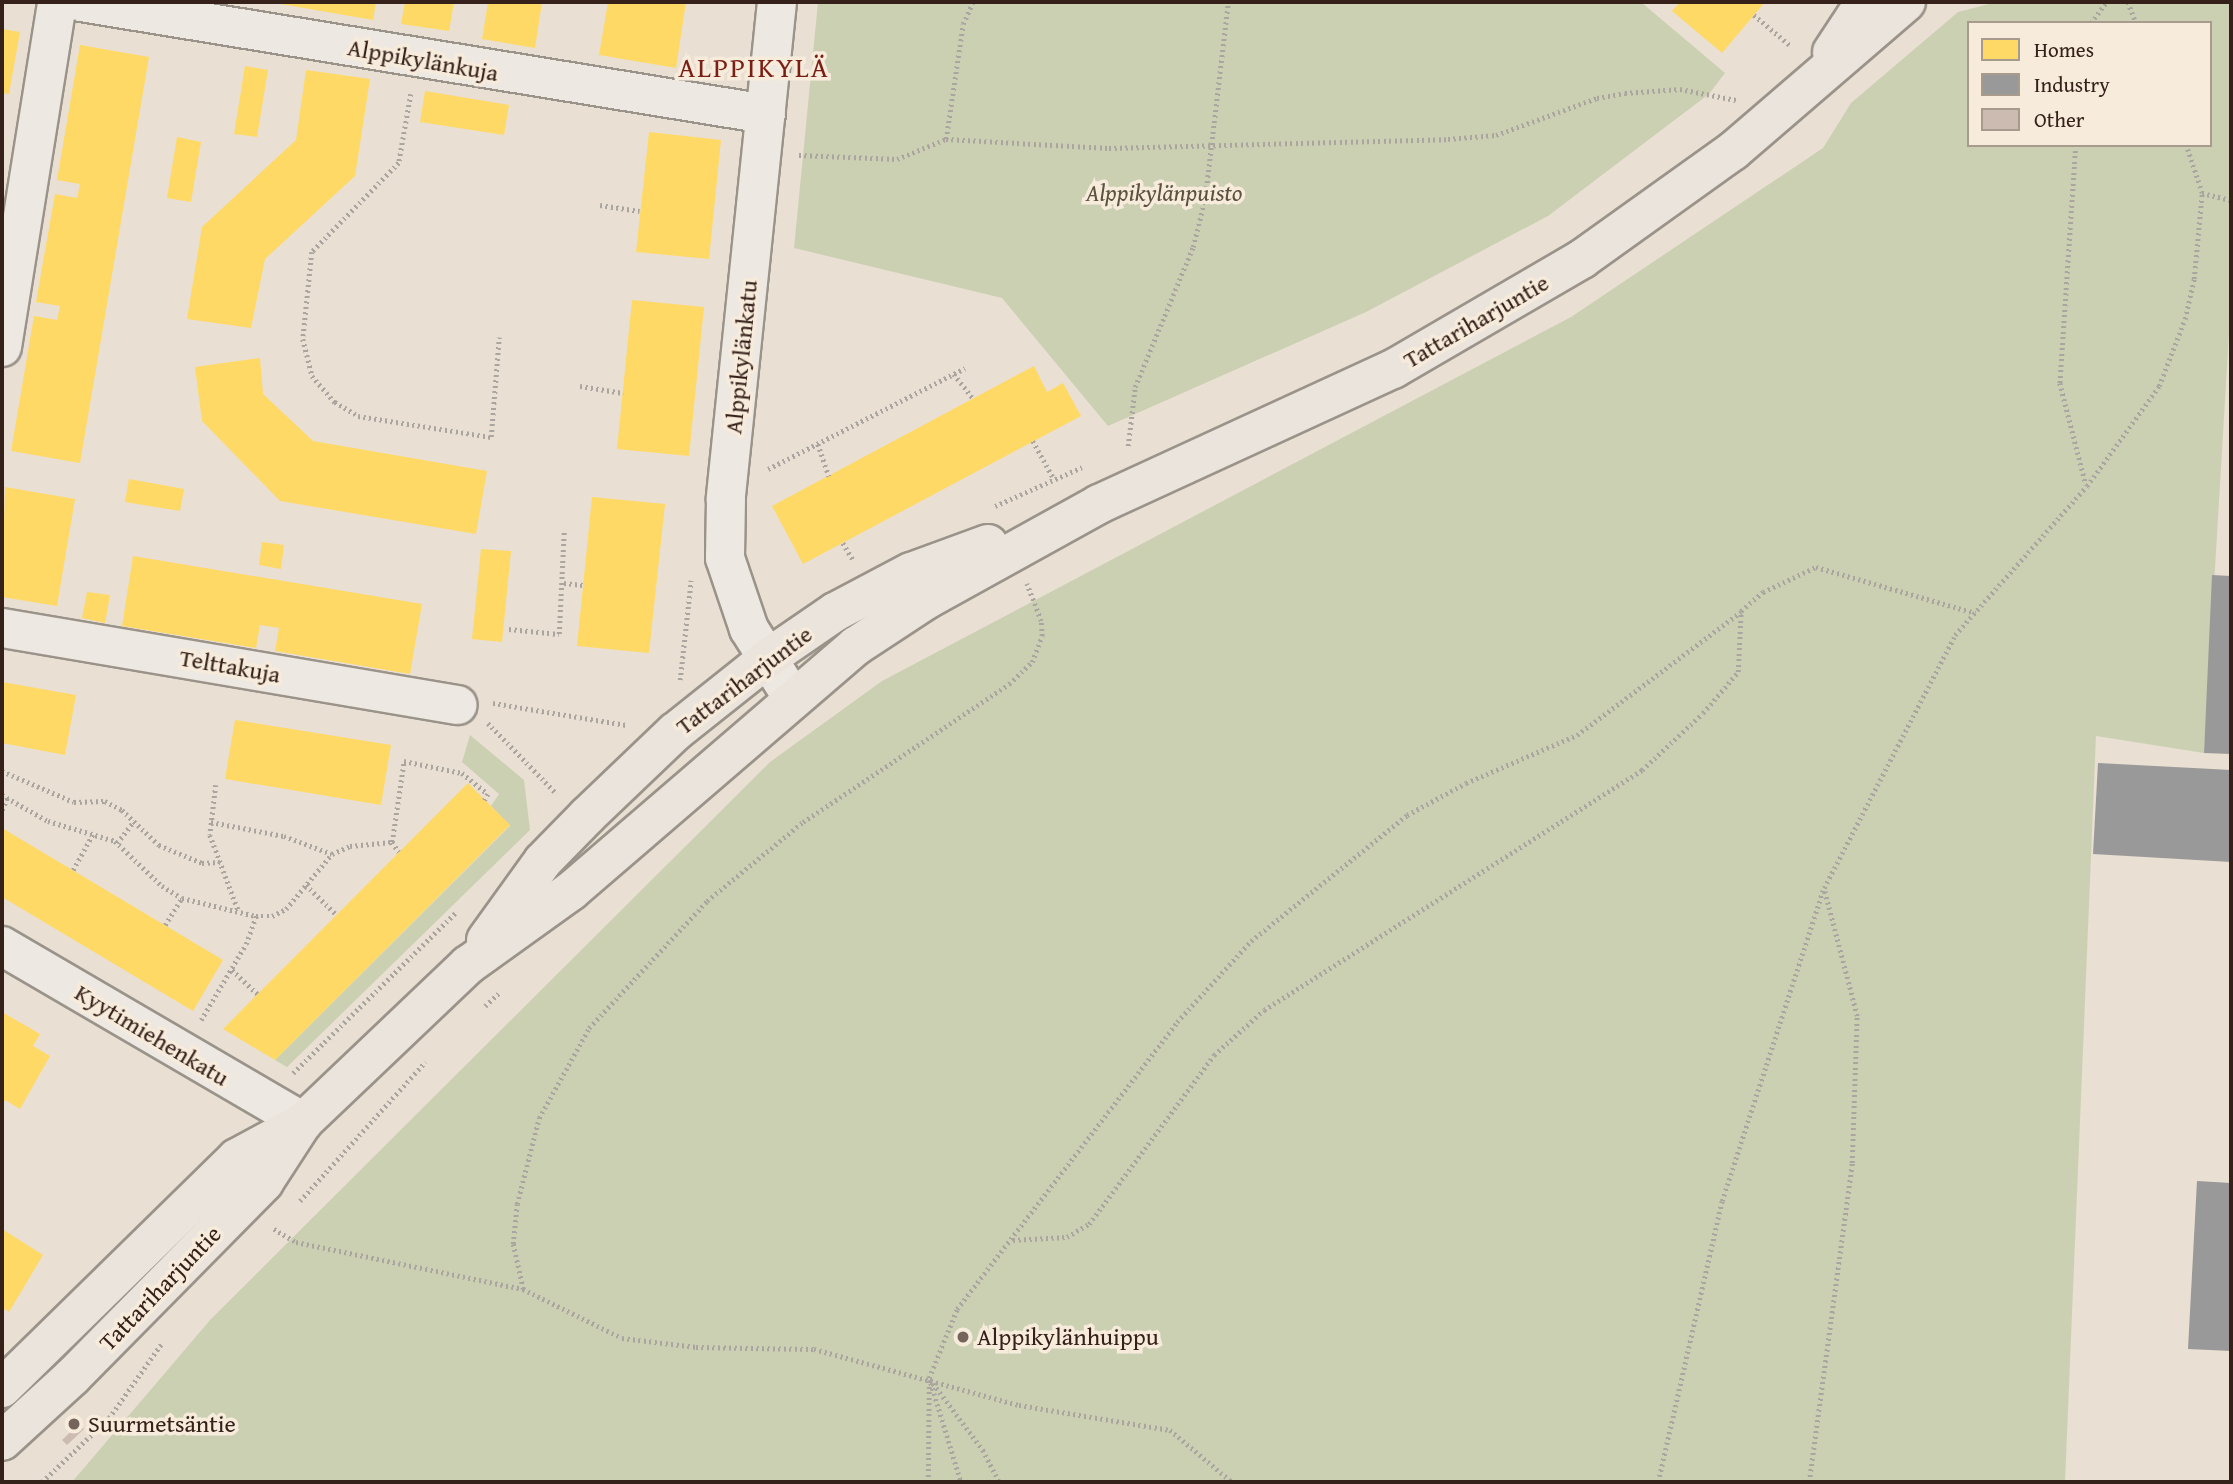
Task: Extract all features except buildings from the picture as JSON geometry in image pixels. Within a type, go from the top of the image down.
[{"type":"main road","name":"Tattariharjuntie","points":[[1816,77],[1865,2]]},
{"type":"main road","name":"Tattariharjuntie","points":[[2,1441],[73,1376],[264,1182],[303,1122],[468,965],[572,891],[792,697],[856,646],[926,600],[1099,504],[1393,369],[1570,266],[1733,151],[1906,2]]},
{"type":"main road","name":"Tattariharjuntie","points":[[468,965],[543,861],[676,732],[768,658],[835,612],[911,572],[1099,504]]},
{"type":"main road","name":"Tattariharjuntie","points":[[2,1388],[237,1158],[303,1122]]},
{"type":"street","points":[[2,347],[57,2]]},
{"type":"street","name":"Alppikylänkuja","points":[[80,2],[766,114]]},
{"type":"street","name":"Alppikylänkatu","points":[[777,2],[726,499],[725,558],[749,629],[792,697]]},
{"type":"street","name":"Telttakuja","points":[[2,628],[458,705]]},
{"type":"street","name":"Kyytimiehenkatu","points":[[2,946],[303,1122]]},
{"type":"path","points":[[946,139],[963,24],[973,2]]},
{"type":"path","points":[[1128,446],[1135,387],[1193,247],[1205,199],[1228,2]]},
{"type":"path","points":[[2092,21],[2106,2]]},
{"type":"path","points":[[2128,2],[2135,21]]},
{"type":"path","points":[[1754,15],[1791,46]]},
{"type":"path","points":[[1784,55],[1798,35]]},
{"type":"path","points":[[417,58],[399,163],[312,252],[303,339],[312,376],[335,402],[358,416],[491,438],[499,337]]},
{"type":"path","points":[[795,155],[897,159],[946,139],[1109,148],[1496,135],[1597,98],[1625,93],[1680,89],[1737,100]]},
{"type":"path","points":[[1727,108],[1745,93]]},
{"type":"path","points":[[2076,147],[2060,383],[2087,486]]},
{"type":"path","points":[[1658,1482],[1722,1201],[1824,888],[1955,635],[2087,486],[2159,386],[2185,319],[2194,279],[2202,193],[2187,147]]},
{"type":"path","points":[[2202,193],[2231,200]]},
{"type":"path","points":[[600,205],[640,211]]},
{"type":"path","points":[[768,469],[964,368]]},
{"type":"path","points":[[954,374],[973,398]]},
{"type":"path","points":[[580,386],[623,393]]},
{"type":"path","points":[[1033,441],[1054,479]]},
{"type":"path","points":[[1115,452],[1140,441]]},
{"type":"path","points":[[818,444],[829,476]]},
{"type":"path","points":[[993,507],[1091,463]]},
{"type":"path","points":[[509,629],[559,634],[564,583],[564,532]]},
{"type":"path","points":[[844,543],[858,568]]},
{"type":"path","points":[[928,1482],[929,1378],[957,1309],[1013,1240],[1177,1022],[1251,940],[1408,815],[1466,783],[1577,735],[1763,592],[1816,566],[1975,613]]},
{"type":"path","points":[[1013,587],[1037,574]]},
{"type":"path","points":[[523,1289],[513,1244],[517,1204],[539,1118],[589,1028],[707,901],[782,839],[1009,684],[1032,662],[1041,636],[1041,621],[1025,580]]},
{"type":"path","points":[[564,583],[583,585]]},
{"type":"path","points":[[1013,1240],[1067,1237],[1089,1224],[1214,1055],[1264,1010],[1642,770],[1703,713],[1738,672],[1741,611]]},
{"type":"path","points":[[678,691],[687,684]]},
{"type":"path","points":[[458,705],[485,701],[629,726]]},
{"type":"path","points":[[458,705],[480,714],[567,803]]},
{"type":"path","points":[[399,852],[392,842],[404,761],[463,773],[488,794],[485,800]]},
{"type":"path","points":[[2,771],[74,802],[105,801],[176,854],[202,863],[220,862]]},
{"type":"path","points":[[216,785],[210,835],[239,912]]},
{"type":"path","points":[[2,810],[5,796],[48,821],[94,832],[117,842],[162,887],[182,898],[256,916],[272,916],[286,909],[332,854],[350,846],[392,842]]},
{"type":"path","points":[[117,842],[134,821]]},
{"type":"path","points":[[211,822],[284,836],[332,854]]},
{"type":"path","points":[[73,870],[94,832]]},
{"type":"path","points":[[306,885],[337,915]]},
{"type":"path","points":[[1809,1482],[1852,1163],[1857,1016],[1824,888]]},
{"type":"path","points":[[164,925],[182,898]]},
{"type":"path","points":[[265,1100],[467,901]]},
{"type":"path","points":[[198,1025],[232,970],[256,916]]},
{"type":"path","points":[[232,970],[258,994]]},
{"type":"path","points":[[481,1010],[510,982]]},
{"type":"path","points":[[293,1209],[431,1055]]},
{"type":"path","points":[[265,1238],[284,1219]]},
{"type":"path","points":[[274,1229],[296,1242],[523,1289],[622,1338],[696,1347],[814,1349],[929,1378],[1019,1405],[1170,1430],[1232,1482]]},
{"type":"path","points":[[42,1482],[108,1418],[172,1333]]},
{"type":"path","points":[[929,1378],[961,1482]]},
{"type":"path","points":[[929,1378],[983,1450],[999,1482]]},
{"type":"green space","name":"Alppikylänpuisto","points":[[818,2],[1641,2],[1725,73],[1709,94],[1548,216],[1366,312],[1108,426],[1002,298],[794,248]]},
{"type":"green space","points":[[1997,2],[2231,2],[2231,300],[2204,753],[2096,736],[2065,1482],[72,1482],[211,1319],[770,762],[882,681],[1571,317],[1823,148],[1851,103],[1958,12]]},
{"type":"green space","points":[[470,735],[524,780],[530,830],[287,1067],[275,1060],[510,826],[491,806],[499,794],[462,762]]},
{"type":"place","name":"Alppikylänhuippu","points":[[963,1337]]},
{"type":"place","name":"Suurmetsäntie","points":[[74,1424]]},
{"type":"district","name":"ALPPIKYLÄ","points":[[754,67]]}]
